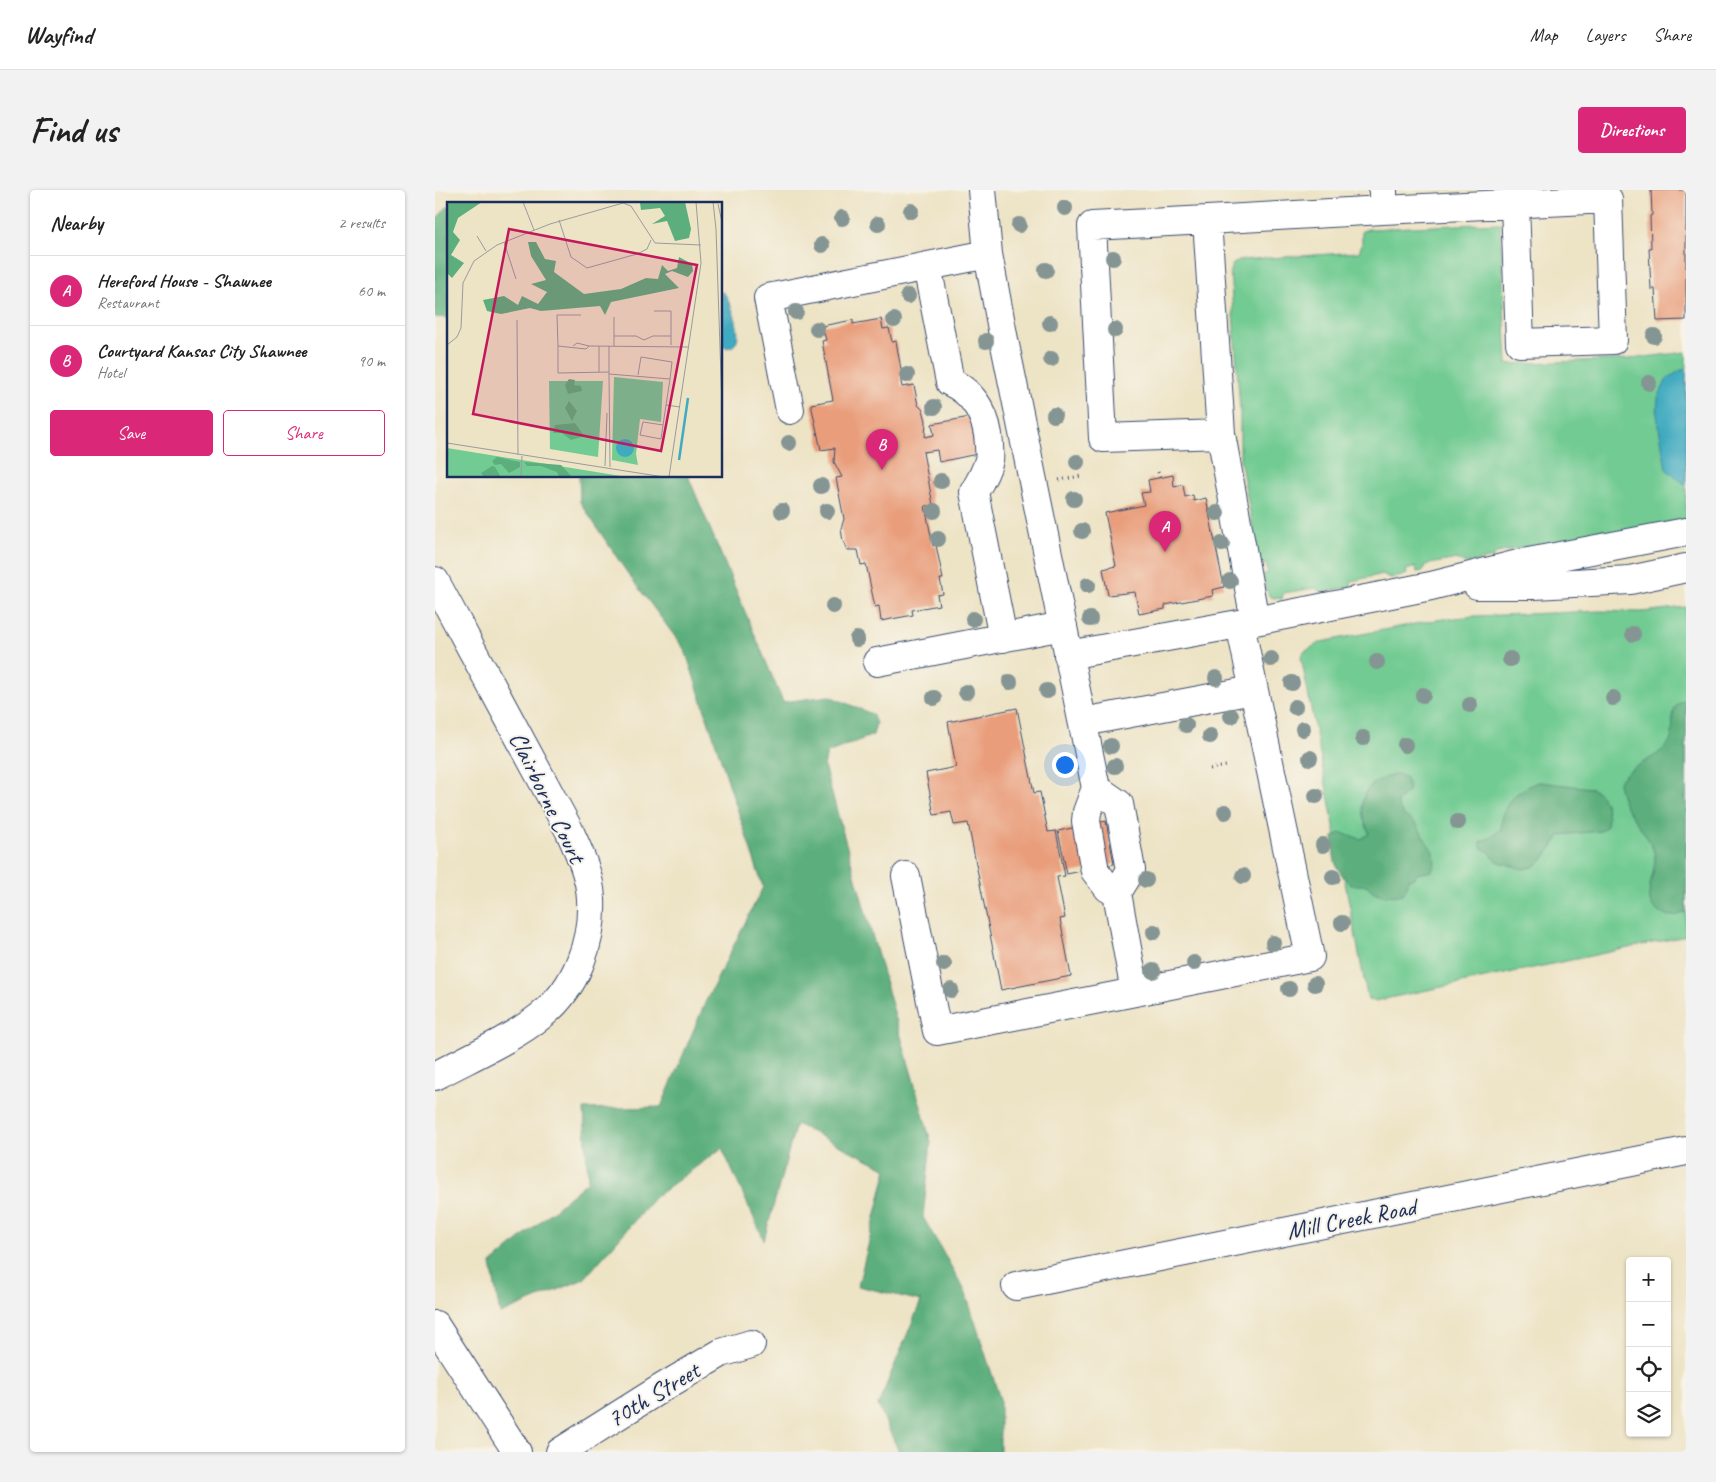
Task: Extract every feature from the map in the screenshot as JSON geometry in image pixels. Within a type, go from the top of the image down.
[{"type":"street","points":[[982,190],[988,254],[1003,340],[1096,788],[1119,804],[1131,870],[1117,893],[1135,992]]},
{"type":"street","points":[[1221,434],[1103,438],[1093,226],[1207,220],[1383,200],[1515,204],[1608,199],[1613,340],[1520,343],[1515,204]]},
{"type":"street","points":[[906,876],[937,1031],[1310,957],[1253,690],[1248,622],[1221,434],[1207,220]]},
{"type":"street","points":[[790,410],[768,298],[988,254]]},
{"type":"street","points":[[927,266],[950,382],[961,387],[977,403],[989,439],[990,458],[983,478],[974,492],[1003,638]]},
{"type":"street","points":[[1068,655],[1431,586],[1518,564],[1686,532]]},
{"type":"street","points":[[1431,586],[1534,585],[1630,580],[1686,568]]},
{"type":"street","name":"Clairborne Court","points":[[435,581],[569,830],[582,860],[591,898],[590,927],[581,961],[566,989],[543,1015],[511,1035],[435,1076]]},
{"type":"street","points":[[877,662],[1063,626]]},
{"type":"street","points":[[1083,722],[1253,690]]},
{"type":"street","name":"Mill Creek Road","points":[[1016,1286],[1686,1152]]},
{"type":"street","points":[[435,1325],[517,1452]]},
{"type":"street","name":"70th Street","points":[[560,1452],[660,1388],[721,1353],[751,1344]]},
{"type":"path","points":[[1158,472],[1159,478]]},
{"type":"path","points":[[1056,481],[1081,476]]},
{"type":"path","points":[[1210,769],[1226,766]]},
{"type":"green space","points":[[447,207],[447,318],[435,317],[435,221]]},
{"type":"green space","points":[[1500,223],[1507,364],[1629,359],[1686,352],[1686,519],[1554,546],[1526,547],[1496,553],[1493,558],[1465,564],[1457,559],[1425,565],[1423,571],[1417,572],[1416,567],[1406,570],[1407,574],[1398,577],[1392,578],[1383,574],[1352,581],[1351,587],[1322,592],[1315,588],[1283,593],[1282,599],[1270,597],[1265,587],[1263,574],[1268,574],[1266,564],[1261,564],[1258,554],[1240,459],[1240,409],[1230,271],[1232,265],[1239,260],[1359,252],[1362,244],[1362,231],[1369,229]]},
{"type":"green space","points":[[579,478],[689,478],[783,702],[829,696],[872,714],[876,723],[873,735],[827,753],[824,766],[931,1142],[923,1217],[965,1291],[1000,1399],[1000,1452],[899,1452],[878,1405],[921,1301],[858,1286],[887,1169],[796,1124],[764,1240],[722,1148],[655,1197],[584,1279],[500,1314],[491,1264],[588,1181],[584,1109],[661,1107],[705,1003],[763,887],[685,650],[626,571],[580,502]]},
{"type":"green space","points":[[1686,607],[1686,936],[1375,1001],[1368,1000],[1301,657],[1304,652],[1321,642],[1435,620],[1475,616],[1600,611],[1642,612]]},
{"type":"green space","points":[[1682,701],[1686,702],[1686,912],[1670,916],[1660,913],[1653,907],[1650,900],[1649,892],[1655,857],[1653,849],[1649,840],[1628,811],[1620,793],[1618,782],[1629,771],[1663,750],[1668,744],[1671,739],[1674,710]]},
{"type":"green space","points":[[1398,774],[1405,777],[1409,786],[1408,792],[1397,802],[1399,807],[1403,814],[1418,827],[1432,850],[1435,861],[1432,871],[1417,874],[1414,878],[1408,879],[1407,887],[1403,894],[1388,896],[1374,892],[1367,885],[1351,885],[1345,879],[1336,863],[1333,837],[1341,833],[1361,839],[1369,834],[1362,807],[1366,792],[1375,782]]},
{"type":"green space","points":[[1539,782],[1591,788],[1600,794],[1606,805],[1607,826],[1601,831],[1561,835],[1542,861],[1533,867],[1523,869],[1499,862],[1493,858],[1491,853],[1481,848],[1481,841],[1492,837],[1501,828],[1503,815],[1510,801],[1518,793]]},
{"type":"water","points":[[723,293],[731,307],[737,327],[738,336],[736,343],[730,347],[723,347]]},
{"type":"water","points":[[1681,370],[1686,370],[1686,485],[1666,469],[1657,415],[1658,398],[1667,379]]},
{"type":"building","points":[[1651,190],[1686,190],[1686,320],[1657,321],[1655,289],[1651,289],[1649,248],[1651,248]]},
{"type":"building","points":[[881,319],[883,329],[889,328],[892,342],[896,341],[902,375],[900,375],[902,387],[914,385],[918,405],[923,410],[926,421],[925,437],[934,435],[932,424],[970,417],[977,454],[939,462],[937,450],[923,452],[933,505],[925,506],[933,546],[936,545],[943,579],[940,579],[943,594],[937,595],[939,605],[912,610],[913,615],[881,621],[879,606],[875,607],[866,564],[861,565],[858,550],[847,550],[843,541],[841,529],[844,519],[836,478],[842,477],[834,462],[835,448],[821,450],[811,404],[833,400],[822,341],[826,340],[822,326],[853,320],[853,324]]},
{"type":"building","points":[[1173,475],[1174,487],[1183,485],[1185,497],[1193,495],[1194,501],[1206,498],[1224,587],[1212,590],[1213,596],[1165,605],[1165,609],[1139,614],[1135,592],[1108,595],[1103,569],[1116,566],[1105,513],[1144,505],[1141,493],[1150,492],[1148,480]]},
{"type":"building","points":[[1017,708],[1034,793],[1040,792],[1048,832],[1056,831],[1065,876],[1057,877],[1065,918],[1060,919],[1071,976],[1001,990],[968,823],[954,825],[951,812],[934,815],[926,773],[956,767],[948,722]]},
{"type":"building","points":[[1106,821],[1114,864],[1067,874],[1058,831]]},
{"type":"place","name":"Courtyard Kansas City Shawnee","points":[[882,470]]},
{"type":"place","name":"Hereford House - Shawnee","points":[[1165,552]]}]
